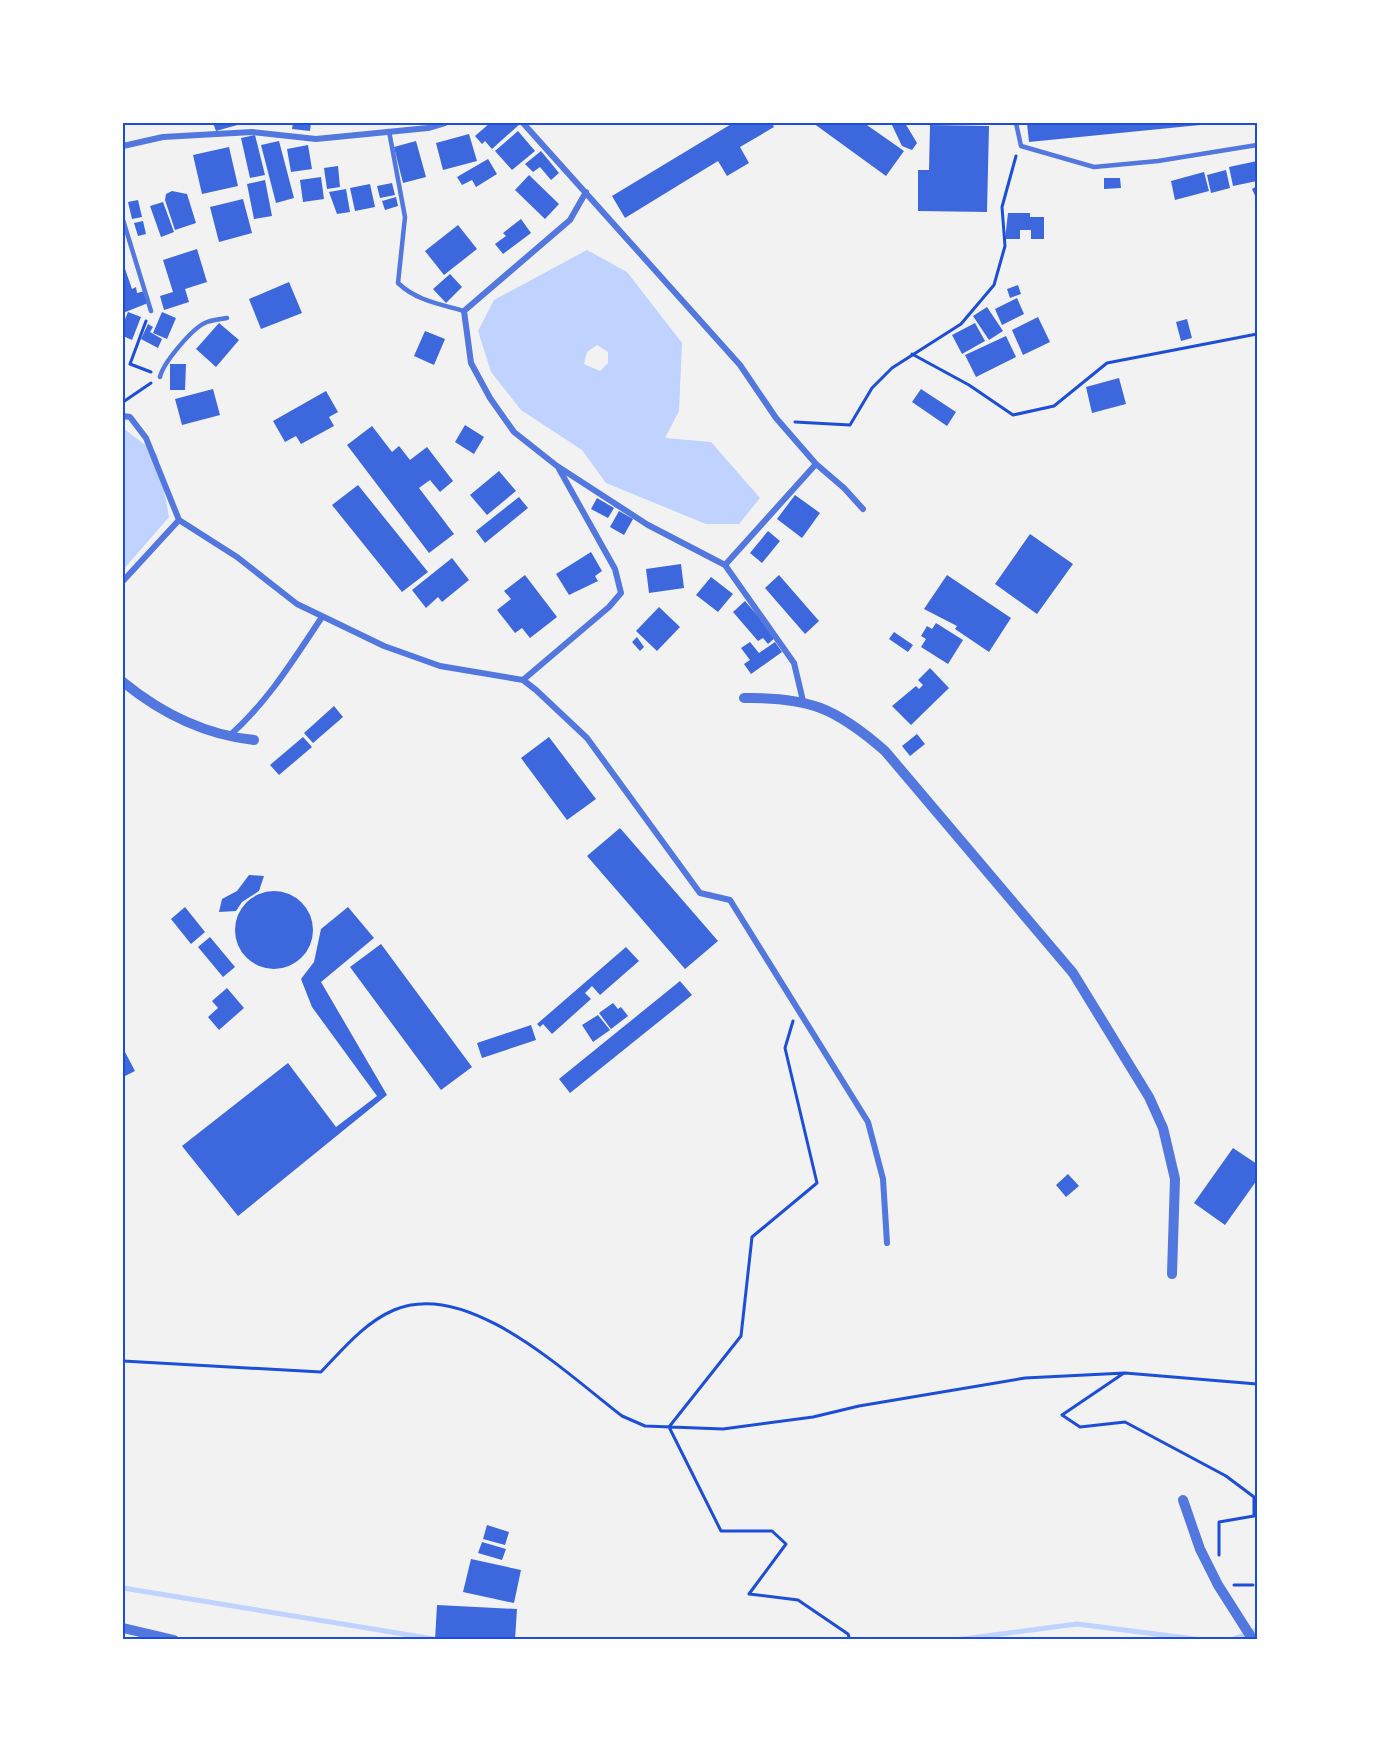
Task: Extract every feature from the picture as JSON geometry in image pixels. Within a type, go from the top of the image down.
[{"type":"street","points":[[123,146],[163,137],[252,132],[316,138],[428,128],[445,123]]},
{"type":"street","points":[[523,123],[740,364],[779,421],[816,464],[844,488],[863,509]]},
{"type":"street","points":[[586,192],[570,220],[464,311],[471,363],[490,398],[514,432],[557,466],[648,525],[725,565],[794,663],[803,701]]},
{"type":"street","points":[[123,416],[130,417],[147,438],[180,520],[237,557],[297,604],[384,646],[440,666],[523,680],[587,738],[700,894],[729,900],[868,1122],[883,1179],[887,1243]]},
{"type":"street","points":[[725,565],[816,464]]},
{"type":"street","points":[[523,680],[609,607],[621,593],[615,569],[557,466]]},
{"type":"street","points":[[123,581],[180,520]]},
{"type":"street","points":[[228,737],[251,716],[283,676],[322,617]]},
{"type":"street","points":[[123,682],[189,723],[228,737],[255,740]]},
{"type":"street","points":[[744,698],[803,701],[838,715],[885,751],[1073,973],[1149,1097],[1163,1128],[1175,1179],[1172,1274]]},
{"type":"street","points":[[1183,1500],[1200,1549],[1218,1585],[1253,1640]]},
{"type":"street","points":[[123,1628],[174,1640]]},
{"type":"lane","points":[[1016,123],[1021,146],[1094,167],[1158,161],[1257,146]]},
{"type":"lane","points":[[389,131],[405,217],[399,283],[410,294],[422,300],[464,311]]},
{"type":"lane","points":[[123,220],[151,311]]},
{"type":"lane","points":[[160,376],[163,366],[189,336],[205,322],[227,318]]},
{"type":"path","points":[[779,421],[850,425],[872,388],[892,368],[961,324],[994,285],[1005,246],[1002,207],[1014,161],[1021,146]]},
{"type":"path","points":[[151,311],[130,364],[160,376]]},
{"type":"path","points":[[912,354],[969,385],[1013,415],[1054,406],[1107,363],[1257,334]]},
{"type":"path","points":[[123,402],[160,376]]},
{"type":"path","points":[[669,1426],[741,1336],[752,1237],[817,1183],[785,1048],[796,1009]]},
{"type":"path","points":[[123,1360],[321,1372],[367,1324],[396,1309],[432,1303],[458,1307],[498,1323],[622,1416],[645,1426],[723,1429],[813,1417],[859,1406],[1025,1378],[1125,1373],[1257,1384]]},
{"type":"path","points":[[1125,1373],[1062,1415],[1080,1427],[1125,1422],[1226,1476],[1254,1497],[1254,1516],[1219,1522],[1218,1585],[1253,1585]]},
{"type":"path","points":[[669,1426],[721,1531],[772,1531],[786,1544],[749,1594],[798,1600],[848,1634],[850,1640]]},
{"type":"water","points":[[587,250],[627,272],[682,343],[679,411],[665,438],[711,442],[760,498],[739,524],[706,524],[606,483],[582,450],[521,410],[491,372],[478,331],[494,300]],"holes":[[[597,345],[608,352],[608,363],[600,371],[584,364],[587,352]]]},
{"type":"water","points":[[123,428],[157,454],[169,517],[123,570]]},
{"type":"building","points":[[213,123],[241,123],[241,124],[216,131]]},
{"type":"building","points":[[293,123],[311,123],[310,131],[292,129]]},
{"type":"building","points":[[490,123],[521,123],[492,149],[485,141],[482,144],[475,136]]},
{"type":"building","points":[[733,123],[772,123],[774,127],[740,147],[749,163],[727,176],[718,161],[625,218],[612,196]]},
{"type":"building","points":[[813,123],[864,123],[904,151],[886,176]]},
{"type":"building","points":[[891,123],[905,123],[917,143],[912,150],[902,146]]},
{"type":"building","points":[[1027,123],[1200,123],[1200,125],[1029,142]]},
{"type":"building","points":[[930,125],[989,126],[987,212],[918,211],[918,170],[929,170]]},
{"type":"building","points":[[518,131],[535,151],[512,170],[495,151]]},
{"type":"building","points":[[469,134],[477,161],[443,170],[436,143]]},
{"type":"building","points":[[255,135],[265,175],[250,178],[241,138]]},
{"type":"building","points":[[279,141],[294,198],[276,203],[261,145]]},
{"type":"building","points":[[416,141],[426,177],[403,183],[394,147]]},
{"type":"building","points":[[308,145],[312,169],[291,172],[287,149]]},
{"type":"building","points":[[229,147],[238,186],[202,194],[193,155]]},
{"type":"building","points":[[541,151],[559,173],[551,180],[540,167],[533,172],[525,164]]},
{"type":"building","points":[[488,159],[497,174],[476,187],[472,180],[462,185],[457,177]]},
{"type":"building","points":[[1257,161],[1257,181],[1233,186],[1229,167]]},
{"type":"building","points":[[338,166],[340,187],[327,189],[324,168]]},
{"type":"building","points":[[1226,170],[1230,188],[1211,193],[1207,175]]},
{"type":"building","points":[[1204,172],[1209,191],[1175,200],[1171,181]]},
{"type":"building","points":[[529,175],[559,204],[545,219],[515,190]]},
{"type":"building","points":[[321,177],[324,199],[303,202],[300,180]]},
{"type":"building","points":[[1104,178],[1120,178],[1121,188],[1104,189]]},
{"type":"building","points":[[265,180],[272,216],[254,219],[247,184]]},
{"type":"building","points":[[392,183],[395,195],[380,198],[377,186]]},
{"type":"building","points":[[370,184],[375,207],[355,211],[350,188]]},
{"type":"building","points":[[1257,186],[1257,200],[1252,189]]},
{"type":"building","points":[[346,189],[350,212],[337,214],[329,192]]},
{"type":"building","points":[[172,191],[187,194],[196,223],[175,230],[165,200],[166,194]]},
{"type":"building","points":[[396,197],[398,206],[385,210],[382,201]]},
{"type":"building","points":[[243,199],[252,233],[219,242],[210,207]]},
{"type":"building","points":[[138,200],[142,217],[132,219],[128,202]]},
{"type":"building","points":[[163,202],[174,232],[161,237],[150,206]]},
{"type":"building","points":[[1008,213],[1030,213],[1030,217],[1044,217],[1044,239],[1031,239],[1031,230],[1020,230],[1020,239],[1005,239]]},
{"type":"building","points":[[521,219],[531,233],[503,254],[495,244],[506,236],[503,233]]},
{"type":"building","points":[[143,221],[146,234],[138,236],[134,223]]},
{"type":"building","points":[[458,225],[477,249],[444,275],[425,251]]},
{"type":"building","points":[[197,249],[207,282],[185,289],[189,302],[164,310],[160,296],[173,292],[163,260]]},
{"type":"building","points":[[123,263],[132,289],[136,287],[137,293],[145,291],[148,303],[123,313]]},
{"type":"building","points":[[450,274],[462,287],[446,303],[433,289]]},
{"type":"building","points":[[289,282],[302,313],[261,329],[249,299]]},
{"type":"building","points":[[1018,285],[1021,294],[1010,298],[1007,289]]},
{"type":"building","points":[[1017,298],[1024,314],[1002,325],[995,309]]},
{"type":"building","points":[[987,307],[1003,331],[989,340],[973,316]]},
{"type":"building","points":[[128,312],[141,317],[132,340],[123,336],[123,324]]},
{"type":"building","points":[[162,312],[176,318],[167,339],[153,333]]},
{"type":"building","points":[[1038,317],[1050,342],[1023,355],[1012,330]]},
{"type":"building","points":[[1187,319],[1192,338],[1181,341],[1176,322]]},
{"type":"building","points":[[219,323],[239,340],[216,367],[196,349]]},
{"type":"building","points":[[975,323],[985,341],[962,354],[952,335]]},
{"type":"building","points":[[148,324],[153,327],[150,332],[162,339],[158,348],[141,339]]},
{"type":"building","points":[[425,331],[445,339],[434,365],[414,356]]},
{"type":"building","points":[[1006,336],[1016,357],[976,377],[965,355]]},
{"type":"building","points":[[170,364],[186,364],[185,390],[170,390]]},
{"type":"building","points":[[1119,378],[1126,404],[1092,413],[1086,387]]},
{"type":"building","points":[[213,389],[220,415],[182,425],[175,399]]},
{"type":"building","points":[[921,389],[956,412],[947,426],[912,402]]},
{"type":"building","points":[[326,391],[338,412],[329,417],[334,426],[301,444],[296,436],[285,442],[273,421]]},
{"type":"building","points":[[465,425],[484,437],[474,454],[455,442]]},
{"type":"building","points":[[372,426],[392,452],[399,446],[410,460],[427,447],[453,481],[440,492],[430,480],[419,488],[454,534],[429,553],[347,445]]},
{"type":"building","points":[[499,471],[516,491],[487,515],[470,495]]},
{"type":"building","points":[[358,485],[428,572],[402,592],[332,505]]},
{"type":"building","points":[[795,495],[820,513],[802,538],[777,519]]},
{"type":"building","points":[[519,497],[528,508],[485,543],[476,531]]},
{"type":"building","points":[[597,498],[614,508],[608,518],[591,509]]},
{"type":"building","points":[[619,511],[633,519],[624,535],[610,527]]},
{"type":"building","points":[[768,531],[780,541],[762,563],[750,553]]},
{"type":"building","points":[[1030,534],[1073,564],[1037,614],[995,584]]},
{"type":"building","points":[[591,552],[602,571],[595,576],[598,581],[569,595],[556,574]]},
{"type":"building","points":[[452,558],[469,580],[442,602],[438,597],[426,608],[412,590]]},
{"type":"building","points":[[681,564],[684,588],[649,593],[646,569]]},
{"type":"building","points":[[525,575],[557,617],[530,638],[522,628],[515,633],[497,610],[511,599],[504,591]]},
{"type":"building","points":[[779,575],[819,621],[805,634],[765,588]]},
{"type":"building","points":[[947,575],[1011,618],[989,652],[955,629],[957,626],[924,609]]},
{"type":"building","points":[[711,577],[733,594],[718,612],[696,595]]},
{"type":"building","points":[[745,601],[776,637],[768,644],[763,638],[758,641],[733,612]]},
{"type":"building","points":[[659,607],[680,627],[657,651],[636,631]]},
{"type":"building","points":[[936,623],[963,640],[948,664],[921,647],[926,639],[921,636],[927,626],[932,629]]},
{"type":"building","points":[[894,632],[913,645],[908,652],[889,639]]},
{"type":"building","points":[[637,637],[644,647],[640,651],[632,642]]},
{"type":"building","points":[[750,642],[759,653],[775,642],[782,652],[751,674],[744,664],[750,660],[741,648]]},
{"type":"building","points":[[930,668],[949,688],[911,725],[892,706],[916,686],[919,689],[923,685],[918,680]]},
{"type":"building","points":[[334,706],[343,717],[313,743],[304,733]]},
{"type":"building","points":[[917,734],[925,744],[910,756],[902,746]]},
{"type":"building","points":[[303,737],[312,747],[279,775],[270,765]]},
{"type":"building","points":[[549,737],[596,799],[567,820],[521,758]]},
{"type":"building","points":[[620,828],[718,941],[685,969],[587,856]]},
{"type":"building","points":[[249,875],[264,876],[259,891],[242,902],[236,911],[219,912],[222,899],[237,891]]},
{"type":"building","points":[[274,891],[289,894],[306,908],[313,930],[310,945],[296,962],[274,969],[259,966],[242,952],[235,930],[238,915],[252,898]]},
{"type":"building","points":[[185,907],[205,932],[191,944],[171,919]]},
{"type":"building","points":[[348,907],[374,938],[321,982],[387,1095],[238,1216],[182,1146],[288,1063],[336,1127],[377,1096],[312,1007],[301,979],[314,962],[321,929]]},
{"type":"building","points":[[210,937],[235,967],[223,977],[198,947]]},
{"type":"building","points":[[381,944],[472,1067],[441,1090],[350,967]]},
{"type":"building","points":[[626,947],[639,961],[600,995],[592,986],[585,993],[591,999],[552,1034],[543,1024],[540,1027],[537,1024]]},
{"type":"building","points":[[680,981],[692,995],[570,1093],[559,1079]]},
{"type":"building","points":[[227,988],[244,1008],[219,1030],[208,1017],[218,1008],[212,1001]]},
{"type":"building","points":[[613,1003],[618,1009],[621,1007],[628,1016],[611,1029],[599,1013]]},
{"type":"building","points":[[598,1015],[610,1030],[593,1042],[582,1025]]},
{"type":"building","points":[[531,1025],[536,1040],[482,1058],[477,1043]]},
{"type":"building","points":[[125,1052],[135,1071],[123,1077],[123,1053]]},
{"type":"building","points":[[1233,1148],[1257,1164],[1257,1180],[1225,1225],[1194,1203]]},
{"type":"building","points":[[1068,1174],[1079,1186],[1066,1197],[1056,1185]]},
{"type":"building","points":[[487,1525],[509,1532],[505,1545],[483,1539]]},
{"type":"building","points":[[482,1542],[506,1549],[502,1560],[478,1553]]},
{"type":"building","points":[[471,1559],[521,1570],[514,1603],[463,1592]]},
{"type":"building","points":[[437,1605],[517,1609],[515,1640],[435,1640]]},
{"type":"waterway","points":[[123,1588],[440,1640]]},
{"type":"waterway","points":[[955,1640],[1077,1624],[1203,1640]]},
{"type":"waterway","points":[[1231,1640],[1257,1630]]}]
